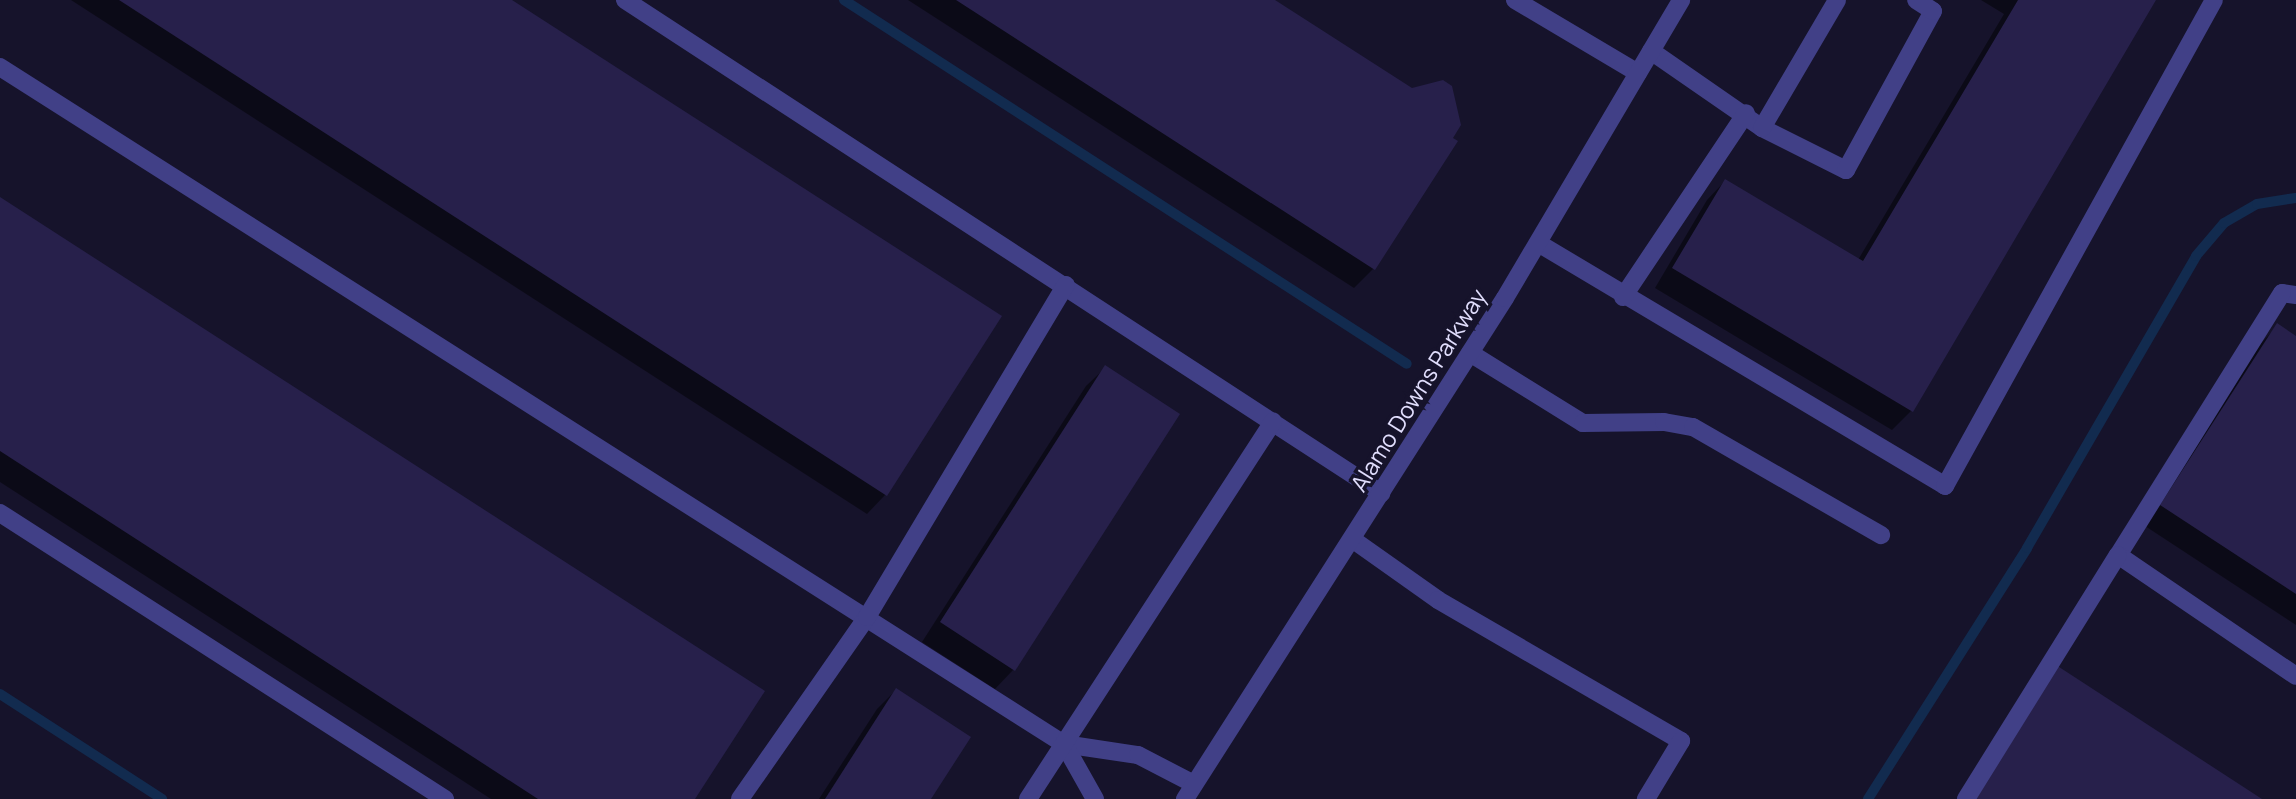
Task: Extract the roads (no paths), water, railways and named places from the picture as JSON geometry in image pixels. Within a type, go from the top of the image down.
[{"type":"street","points":[[625,0],[1066,285],[1381,494]]},
{"type":"street","points":[[1515,0],[1533,5],[1638,73]]},
{"type":"street","name":"Alamo Downs Parkway","points":[[1190,792],[1471,353],[1681,0]]},
{"type":"street","points":[[1762,128],[1837,0]]},
{"type":"street","points":[[1651,51],[1746,113],[1762,128],[1846,170],[1933,11],[1916,0]]},
{"type":"street","points":[[1538,243],[1623,297],[1945,486],[2214,0]]},
{"type":"street","points":[[0,67],[1064,744],[1138,755],[1190,792]]},
{"type":"street","points":[[1623,297],[1746,113]]},
{"type":"street","points":[[740,799],[867,617],[1066,285]]},
{"type":"street","points":[[1966,799],[2282,293],[2296,295]]},
{"type":"street","points":[[1471,353],[1583,423],[1664,422],[1693,427],[1881,535]]},
{"type":"street","points":[[1028,799],[1273,422]]},
{"type":"street","points":[[0,513],[445,799]]},
{"type":"street","points":[[1352,539],[1438,600],[1681,741],[1646,799]]},
{"type":"street","points":[[2118,555],[2296,676]]},
{"type":"street","points":[[1064,744],[1095,799]]},
{"type":"waterway","points":[[844,0],[1407,364]]},
{"type":"waterway","points":[[1868,799],[2027,548],[2196,256],[2224,223],[2257,204],[2296,198]]},
{"type":"waterway","points":[[0,694],[162,799]]}]
